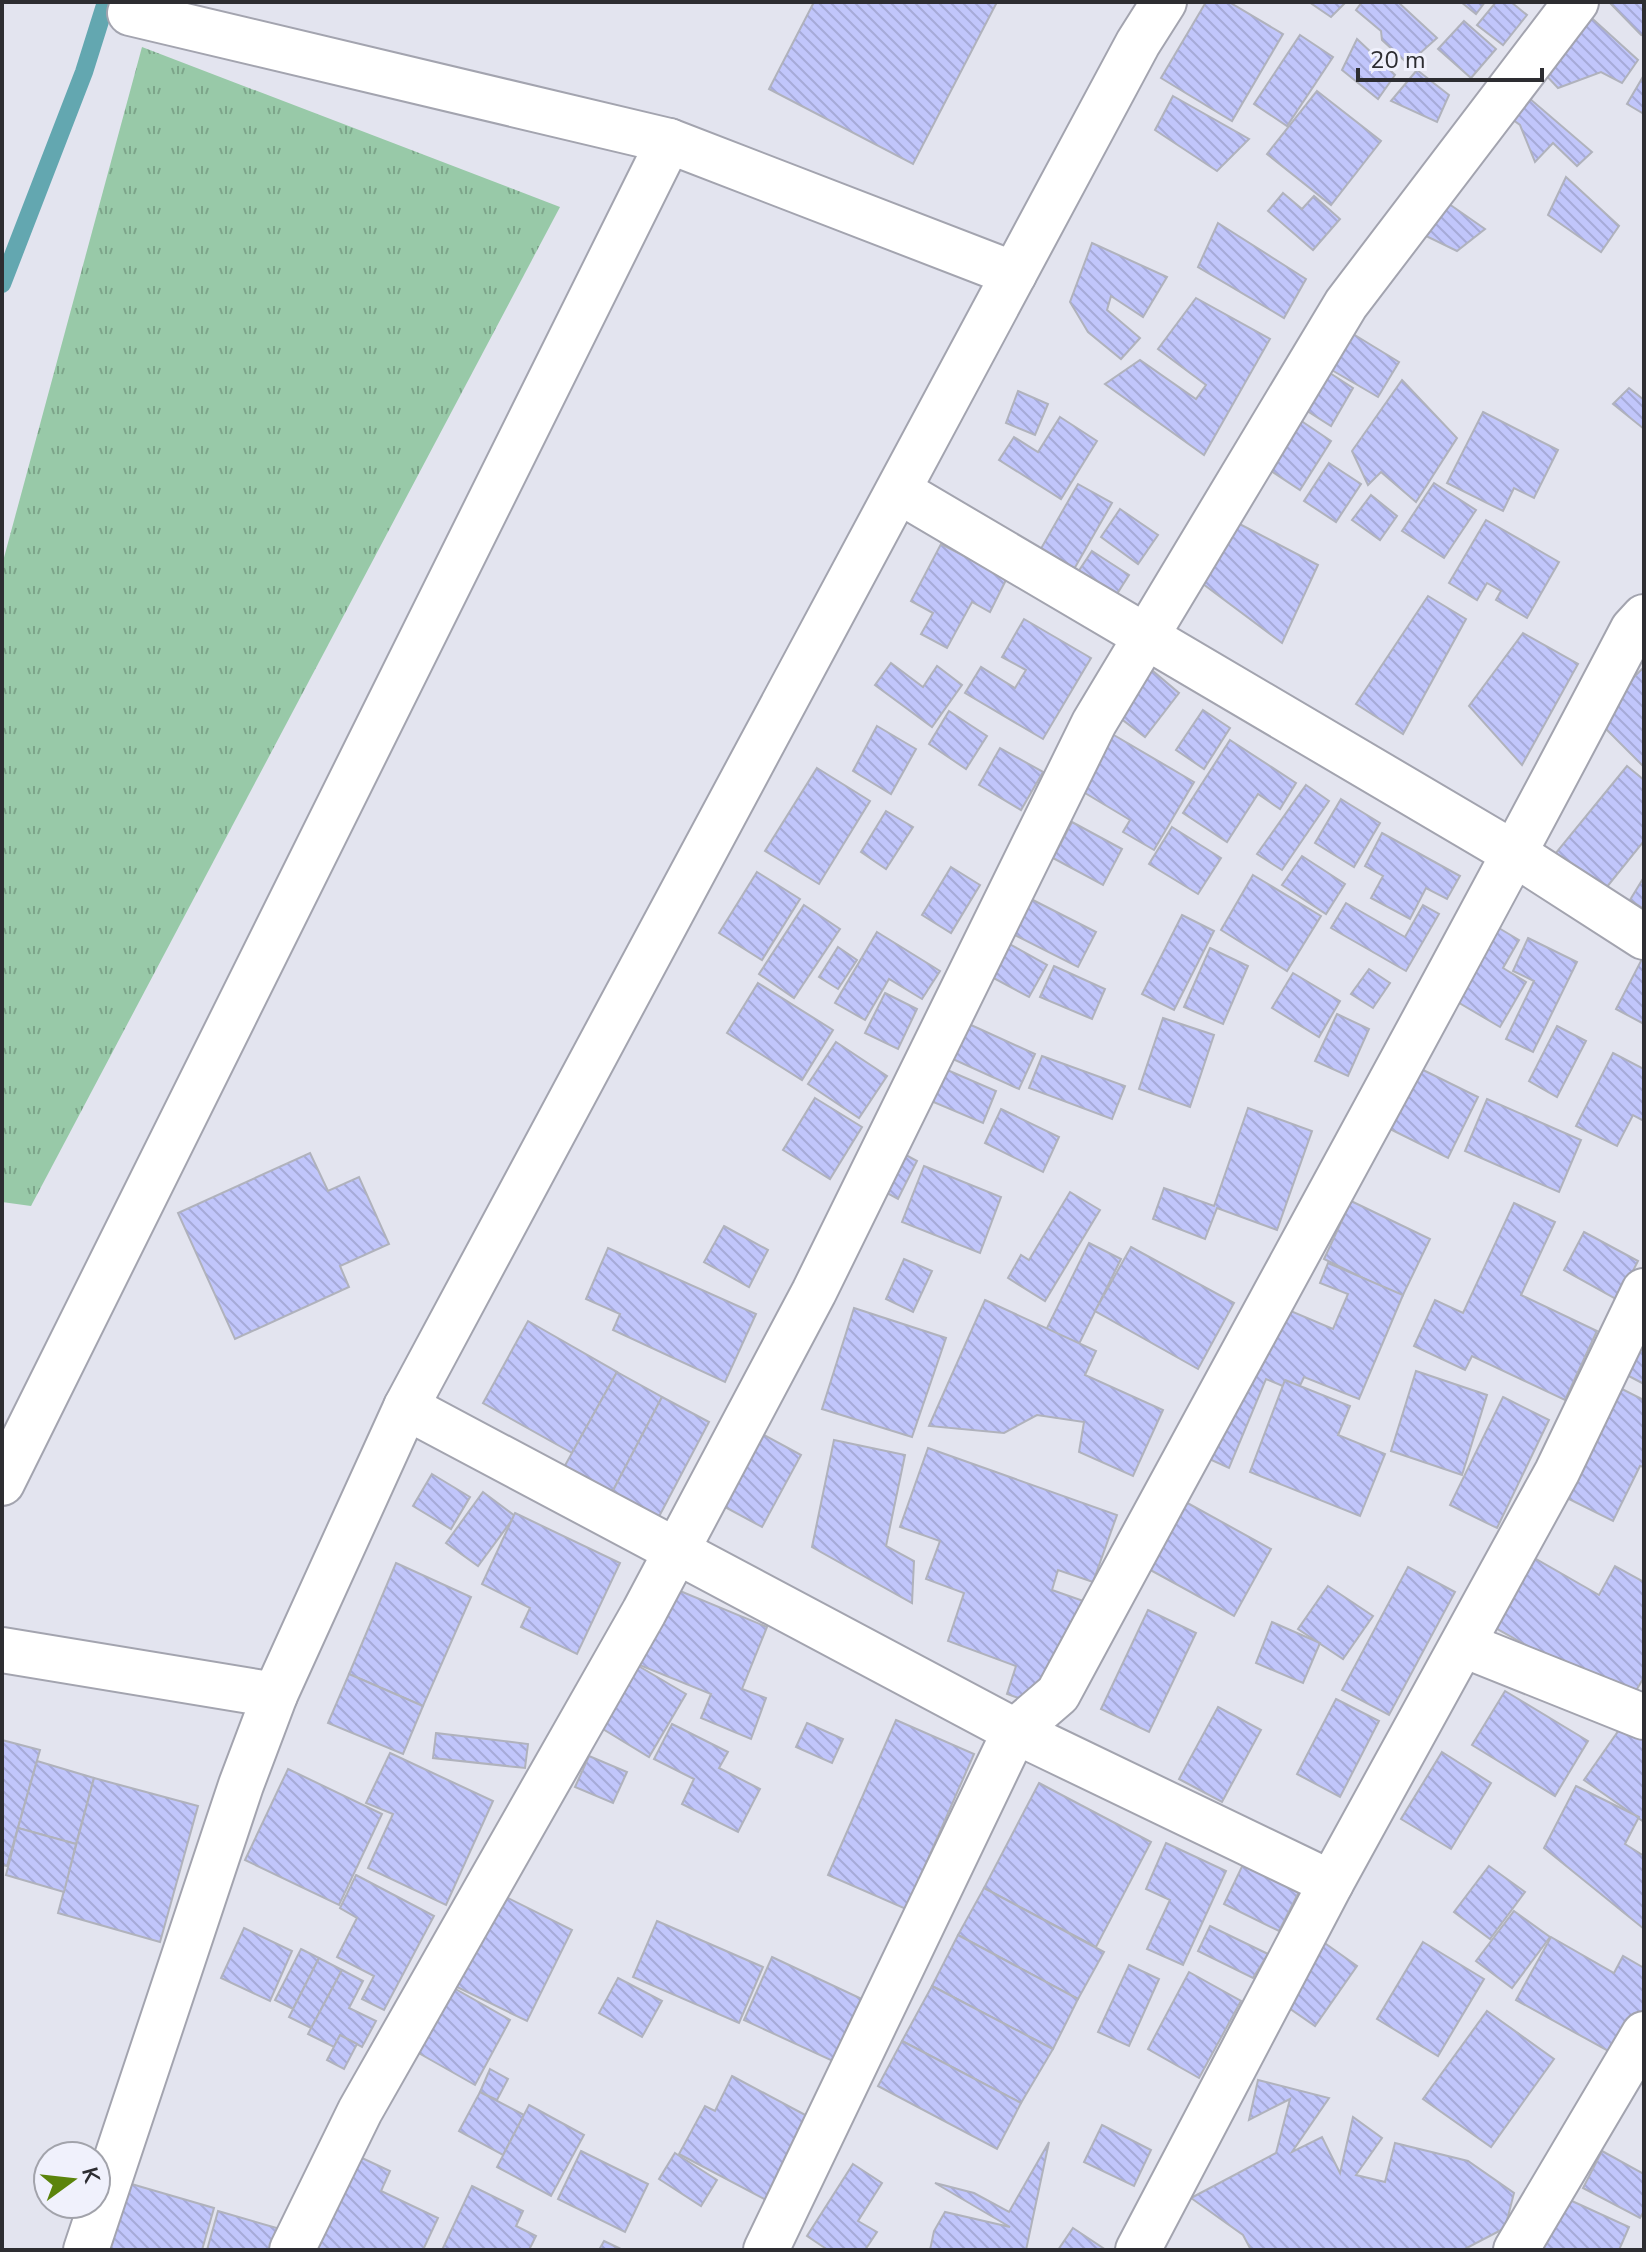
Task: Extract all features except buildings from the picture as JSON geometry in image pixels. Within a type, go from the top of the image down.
[{"type":"street","points":[[86,2250],[241,1785],[275,1695],[406,1407],[1138,43],[1164,2]]},
{"type":"street","points":[[292,2250],[360,2111],[677,1551],[814,1292],[1094,723],[1346,304],[1576,2]]},
{"type":"street","points":[[130,13],[669,141],[1014,274]]},
{"type":"street","points":[[2,1483],[669,141]]},
{"type":"street","points":[[899,491],[1515,854],[1644,937]]},
{"type":"street","points":[[766,2250],[1015,1731],[1058,1694],[1314,1218],[1515,854],[1633,629],[1644,617]]},
{"type":"street","points":[[1138,2250],[1331,1883],[1557,1472],[1644,1291]]},
{"type":"street","points":[[406,1407],[1015,1731],[1331,1883]]},
{"type":"street","points":[[1464,1645],[1644,1717]]},
{"type":"street","points":[[2,1650],[275,1695]]},
{"type":"street","points":[[1516,2250],[1644,2034]]},
{"type":"green space","points":[[142,47],[560,207],[31,1206],[2,1202],[2,565]]},
{"type":"waterway","points":[[2,284],[84,72],[106,2]]}]
